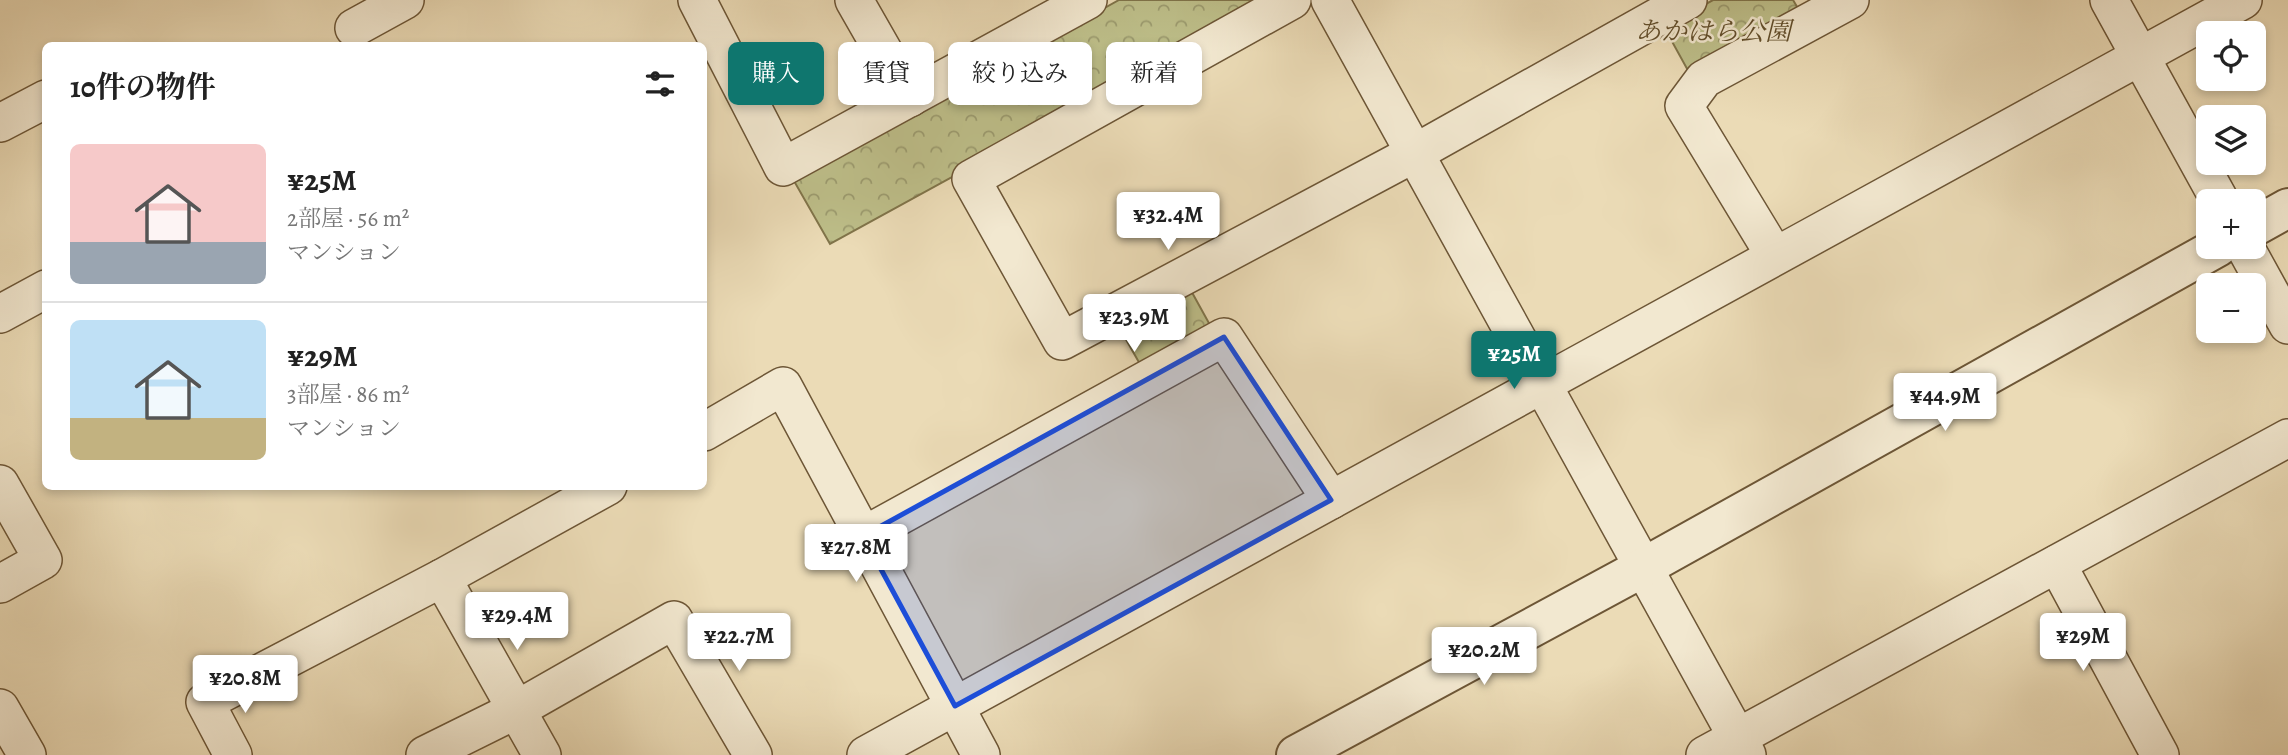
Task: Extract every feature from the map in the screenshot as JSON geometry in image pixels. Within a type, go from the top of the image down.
[{"type":"street","points":[[352,25],[405,0]]},
{"type":"street","points":[[697,0],[712,52],[783,167],[897,105]]},
{"type":"street","points":[[854,0],[878,42]]},
{"type":"street","points":[[934,85],[1088,0]]},
{"type":"street","points":[[1292,0],[971,179],[1062,341],[1415,153],[1688,0]]},
{"type":"street","points":[[1330,0],[1742,746]]},
{"type":"street","points":[[1775,256],[1684,106],[1704,79],[1850,0]]},
{"type":"street","points":[[2109,0],[2213,189]]},
{"type":"street","points":[[866,755],[2243,0]]},
{"type":"street","points":[[0,123],[42,101]]},
{"type":"street","points":[[2266,220],[2288,208]]},
{"type":"street","points":[[1296,755],[1644,567],[2196,259]]},
{"type":"street","points":[[2252,259],[2288,326]]},
{"type":"street","points":[[0,314],[42,291]]},
{"type":"street","points":[[863,536],[1224,337],[1331,500]]},
{"type":"street","points":[[707,430],[783,386],[981,755]]},
{"type":"street","points":[[1705,755],[1742,746],[2057,564],[2288,438]]},
{"type":"street","points":[[0,484],[43,560],[0,584]]},
{"type":"street","points":[[233,755],[205,702],[442,578],[601,490]]},
{"type":"street","points":[[2057,564],[2160,755]]},
{"type":"street","points":[[442,578],[542,755]]},
{"type":"street","points":[[425,755],[516,710],[674,620],[753,755]]},
{"type":"street","points":[[0,708],[27,755]]},
{"type":"highlighted area","points":[[1224,337],[1331,500],[955,706],[863,536]]},
{"type":"green space","points":[[1119,0],[1275,0],[1198,42],[1106,42],[1106,93],[1092,100],[1092,42],[1044,42]]},
{"type":"green space","name":"あかはら公園","points":[[1713,0],[1793,0],[1802,15],[1691,76],[1664,27]]},
{"type":"green space","points":[[948,95],[948,105],[1084,105],[830,244],[794,181]]},
{"type":"green space","points":[[1189,287],[1215,334],[1145,373],[1119,327]]}]
